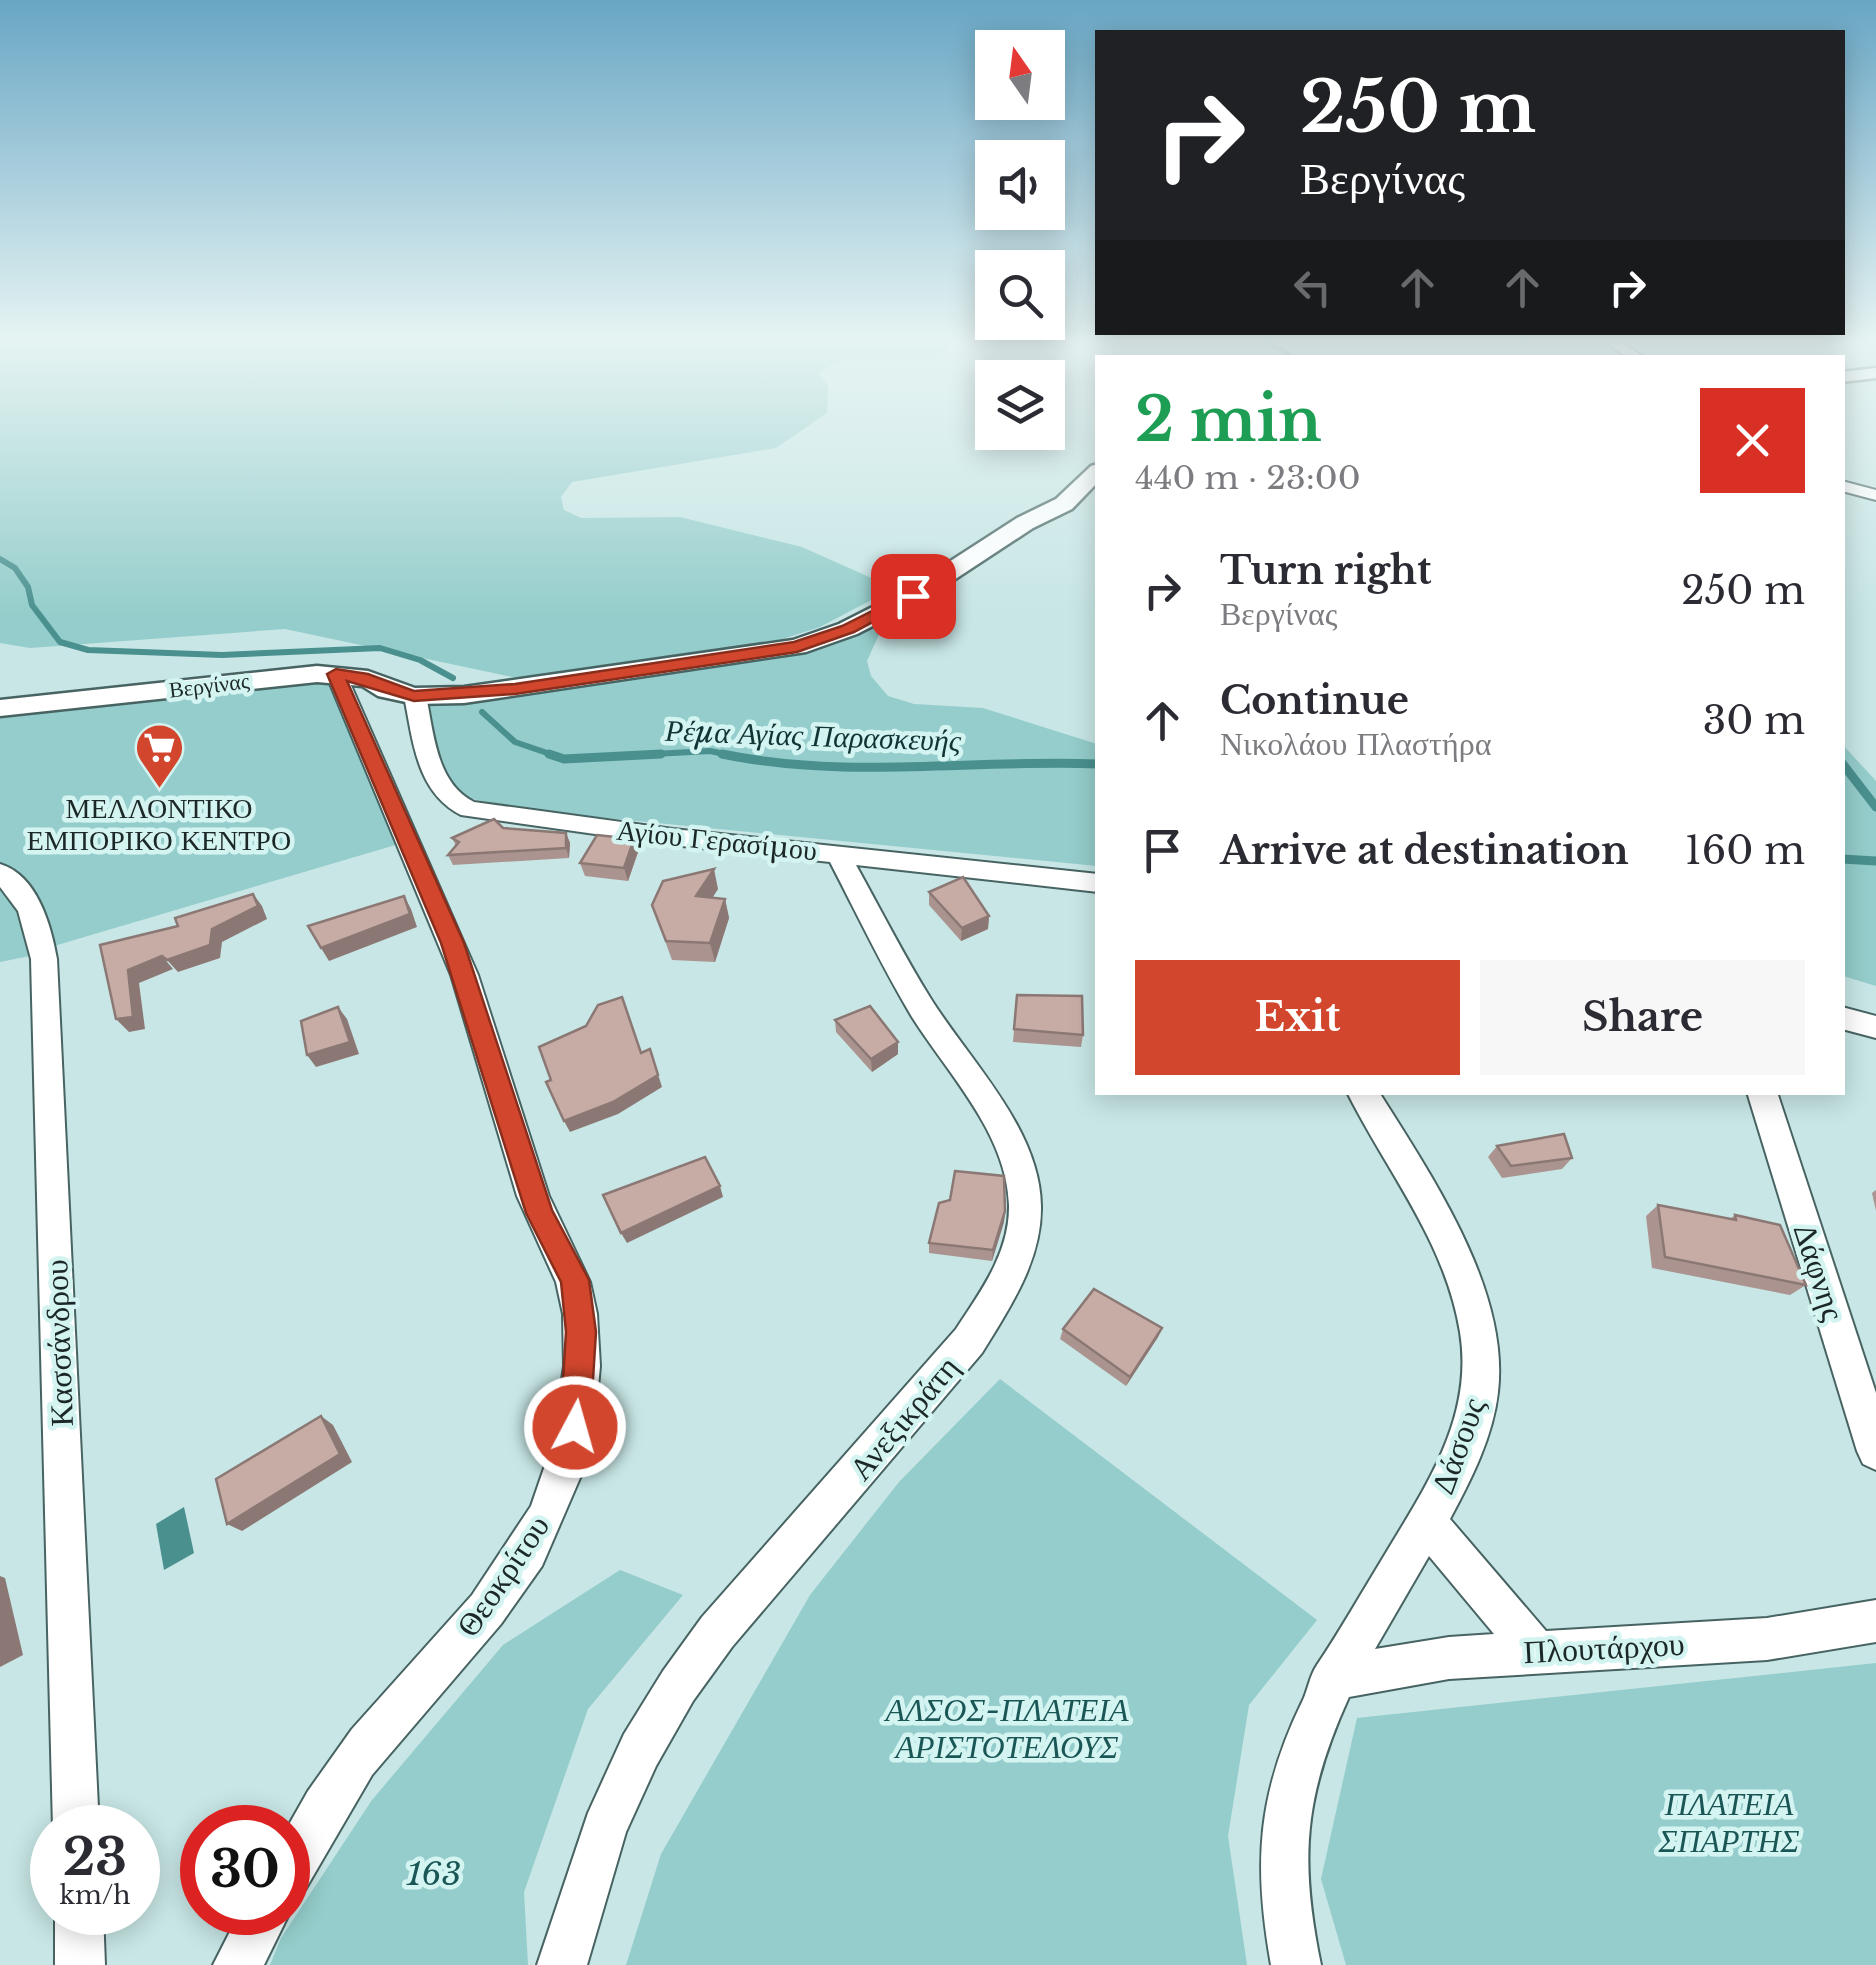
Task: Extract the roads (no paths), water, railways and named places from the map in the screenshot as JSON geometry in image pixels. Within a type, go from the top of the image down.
[{"type":"street","points":[[414,696],[464,695],[682,666],[813,642],[913,596],[1026,523],[1064,504],[1095,473]]},
{"type":"street","points":[[1845,487],[1876,495]]},
{"type":"street","name":"Βεργίνας","points":[[0,708],[272,677],[336,674],[368,679],[386,690],[414,696]]},
{"type":"street","name":"Θεοκρίτου","points":[[310,1832],[365,1748],[479,1619],[533,1542],[556,1492],[570,1448],[580,1378],[580,1314],[574,1280],[539,1213],[452,943],[336,674]]},
{"type":"street","name":"Αγίου Γερασίμου","points":[[414,696],[435,774],[445,795],[459,806],[672,837],[837,852],[1095,884]]},
{"type":"street","name":"Ανεξικράτη","points":[[562,1965],[604,1829],[640,1750],[678,1686],[728,1619],[969,1341],[1000,1293],[1023,1241],[1024,1189],[1008,1136],[920,1005],[837,852]]},
{"type":"street","name":"Κασσάνδρου","points":[[0,873],[12,882],[32,912],[44,959],[75,1805]]},
{"type":"street","points":[[1845,1019],[1876,1027]]},
{"type":"street","name":"Δάσους","points":[[1296,1965],[1282,1888],[1285,1824],[1307,1737],[1333,1678],[1460,1460],[1476,1413],[1481,1380],[1479,1345],[1464,1286],[1437,1224],[1364,1095]]},
{"type":"street","name":"Δάφνης","points":[[1763,1095],[1876,1451]]},
{"type":"street","points":[[1426,1522],[1535,1651]]},
{"type":"street","name":"Πλουτάρχου","points":[[1333,1678],[1399,1664],[1535,1651],[1767,1639],[1876,1621]]},
{"type":"street","points":[[79,1935],[80,1965]]},
{"type":"street","points":[[238,1965],[254,1935]]},
{"type":"waterway","points":[[0,559],[15,568],[28,587],[32,605],[60,642],[88,650],[222,655],[380,648],[420,660],[453,678]]},
{"type":"waterway","name":"Ρέμα Αγίας Παρασκευής","points":[[482,712],[515,742],[556,756]]},
{"type":"waterway","name":"Ρέμα Αγίας Παρασκευής","points":[[616,756],[710,751],[734,756]]},
{"type":"waterway","name":"Ρέμα Αγίας Παρασκευής","points":[[549,754],[564,759],[661,754]]},
{"type":"waterway","name":"Ρέμα Αγίας Παρασκευής","points":[[722,754],[816,766],[1095,764]]},
{"type":"waterway","points":[[1845,767],[1876,807]]},
{"type":"waterway","name":"Ρέμα Αγίας Παρασκευής","points":[[1845,859],[1876,861]]},
{"type":"place","name":"ΜΕΛΛΟΝΤΙΚΟ ΕΜΠΟΡΙΚΟ ΚΕΝΤΡΟ","points":[[159,790]]},
{"type":"park label","name":"ΑΛΣΟΣ-ΠΛΑΤΕΙΑ ΑΡΙΣΤΟΤΕΛΟΥΣ","points":[[1007,1728]]},
{"type":"park label","name":"ΠΛΑΤΕΙΑ ΣΠΑΡΤΗΣ","points":[[1729,1822]]},
{"type":"park label","name":"163","points":[[434,1874]]}]
